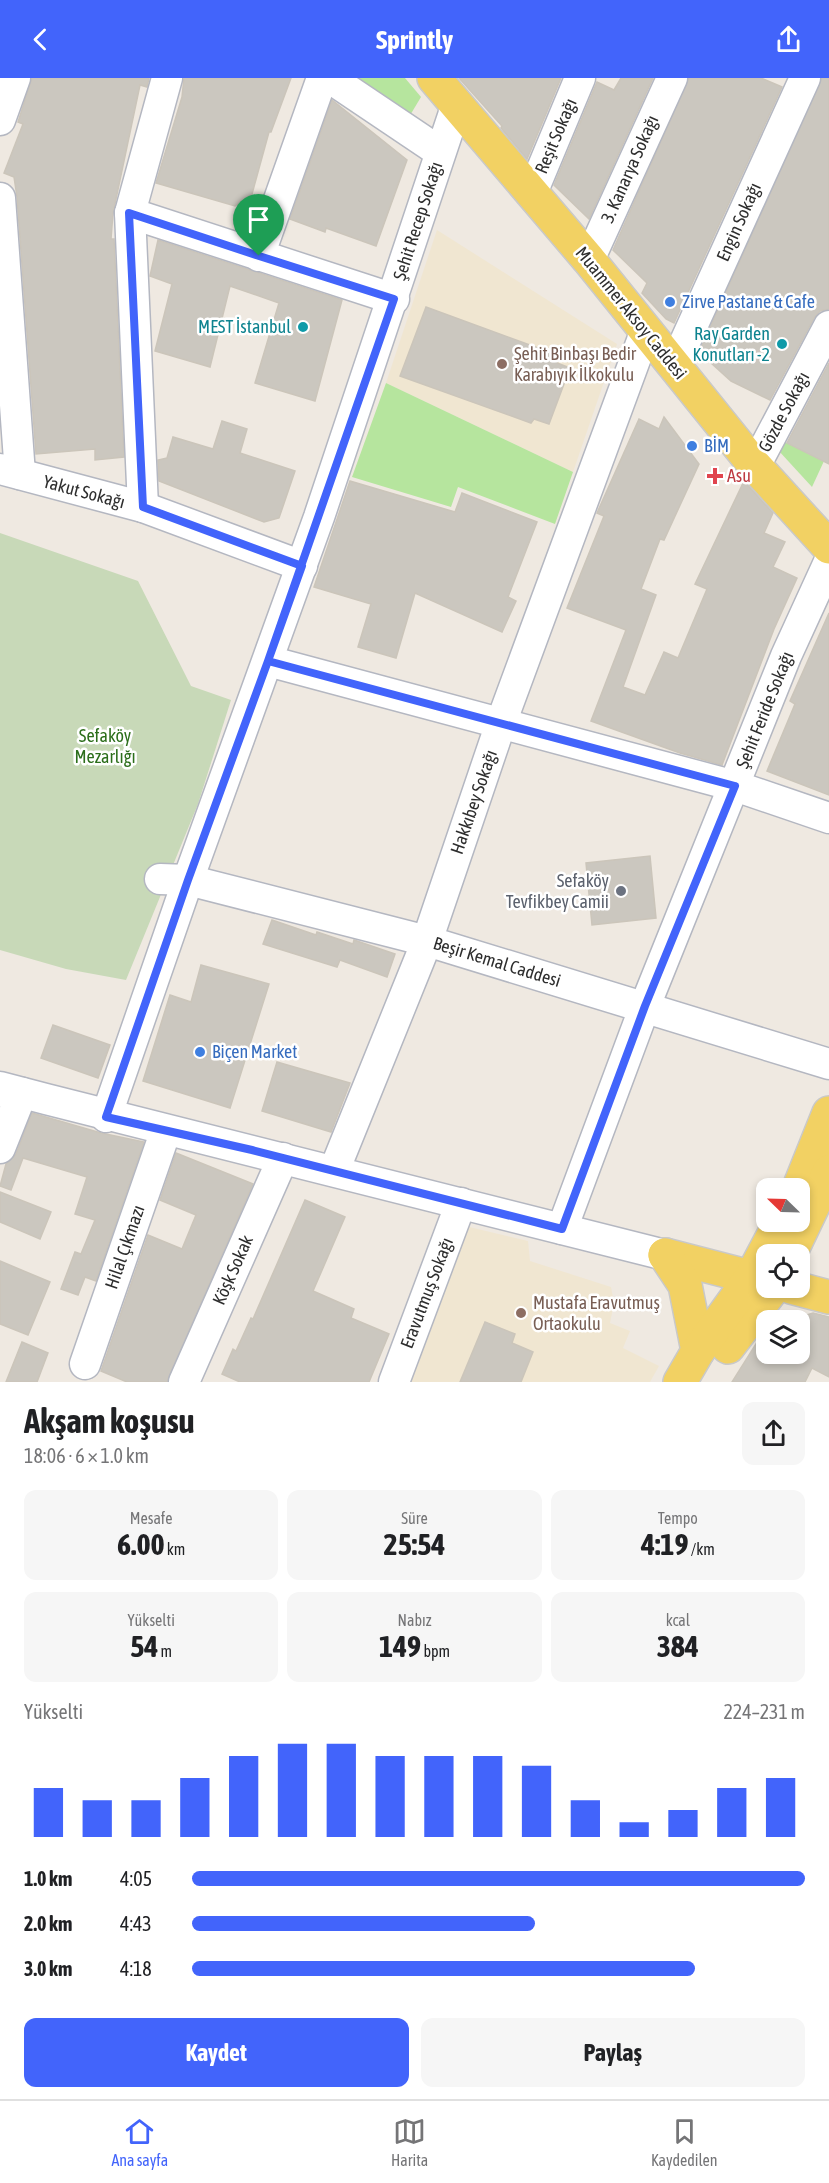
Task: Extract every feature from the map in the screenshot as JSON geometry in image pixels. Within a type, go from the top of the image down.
[{"type":"main road","name":"Muammer Aksoy Caddesi","points":[[434,78],[456,107],[589,260],[755,466],[829,547]]},
{"type":"main road","points":[[803,1178],[829,1113]]},
{"type":"main road","points":[[795,1244],[829,1172]]},
{"type":"main road","points":[[665,1255],[756,1279]]},
{"type":"main road","points":[[665,1255],[685,1285],[698,1351]]},
{"type":"main road","points":[[680,1382],[698,1351],[756,1289]]},
{"type":"main road","points":[[810,1292],[829,1297]]},
{"type":"main road","points":[[706,1382],[756,1295]]},
{"type":"street","points":[[0,120],[15,78]]},
{"type":"street","points":[[143,507],[129,213],[166,78]]},
{"type":"street","points":[[259,256],[322,78]]},
{"type":"street","points":[[330,78],[440,152]]},
{"type":"street","name":"Reşit Sokağı","points":[[532,193],[580,78]]},
{"type":"street","name":"3. Kanarya Sokağı","points":[[589,260],[672,78]]},
{"type":"street","name":"Engin Sokağı","points":[[674,366],[806,78]]},
{"type":"street","name":"Şehit Recep Sokağı","points":[[106,1117],[174,879],[268,661],[394,299],[456,107]]},
{"type":"street","points":[[0,198],[10,472]]},
{"type":"street","points":[[129,213],[394,299]]},
{"type":"street","name":"Gözde Sokağı","points":[[755,466],[829,326]]},
{"type":"street","name":"Hakkıbey Sokağı","points":[[334,1171],[427,941],[501,723],[646,330]]},
{"type":"street","name":"Yakut Sokağı","points":[[10,472],[143,507],[302,566]]},
{"type":"street","name":"Şehit Feride Sokağı","points":[[562,1229],[645,1006],[786,656],[829,562]]},
{"type":"street","points":[[268,661],[735,786],[829,818]]},
{"type":"street","name":"Beşir Kemal Caddesi","points":[[174,879],[427,941],[829,1064]]},
{"type":"street","points":[[0,1148],[7,1091],[665,1255]]},
{"type":"street","name":"Hilal Çıkmazı","points":[[84,1364],[166,1130]]},
{"type":"street","name":"Köşk Sokak","points":[[184,1382],[283,1158]]},
{"type":"street","name":"Eravutmuş Sokağı","points":[[394,1382],[461,1203]]},
{"type":"shaded area","name":"Şehit Binbaşı Bedir Karabıyık İlkokulu","points":[[437,230],[617,344],[573,472],[386,383]]},
{"type":"shaded area","name":"Mustafa Eravutmuş Ortaokulu","points":[[461,1225],[528,1241],[530,1261],[611,1287],[614,1303],[610,1323],[630,1331],[623,1348],[659,1366],[650,1382],[404,1382]]},
{"type":"green space","points":[[353,78],[405,78],[421,97],[409,117]]},
{"type":"green space","points":[[386,383],[573,472],[555,524],[458,487],[451,507],[352,477]]},
{"type":"green space","points":[[783,441],[824,461],[812,487],[778,450]]},
{"type":"green space","name":"Sefaköy Mezarlığı","points":[[0,533],[138,581],[191,686],[231,700],[198,804],[126,980],[66,969],[0,950]]},
{"type":"building","points":[[32,78],[149,78],[147,87],[140,85],[113,213],[111,239],[114,239],[124,457],[95,460],[95,449],[36,454],[17,197],[14,177],[4,173],[23,124],[18,122]]},
{"type":"building","points":[[184,78],[291,78],[271,132],[269,132],[252,194],[235,206],[156,183],[182,97]]},
{"type":"building","points":[[459,78],[561,78],[527,159],[501,128],[502,126]]},
{"type":"building","points":[[621,78],[653,78],[589,219],[554,185],[597,82],[614,90]]},
{"type":"building","points":[[689,78],[761,78],[782,87],[674,323],[666,319],[642,293],[647,283],[613,250]]},
{"type":"building","points":[[822,78],[829,78],[829,309],[820,311],[814,318],[770,400],[731,381],[699,352]]},
{"type":"building","points":[[332,100],[407,160],[376,246],[326,228],[325,232],[290,219]]},
{"type":"building","name":"MEST İstanbul","points":[[158,240],[342,300],[315,401],[255,383],[279,303],[230,286],[210,367],[155,351],[172,284],[150,276]]},
{"type":"building","name":"Şehit Binbaşı Bedir Karabıyık İlkokulu","points":[[426,307],[560,356],[557,363],[570,368],[549,424],[534,419],[531,423],[400,376]]},
{"type":"building","points":[[829,363],[829,464],[787,443]]},
{"type":"building","points":[[664,417],[699,464],[664,540],[660,539],[641,589],[656,595],[623,687],[645,695],[664,652],[678,658],[707,589],[695,584],[744,481],[773,513],[764,533],[785,542],[773,567],[797,578],[774,629],[722,765],[680,753],[591,721],[626,630],[567,608],[604,516],[597,513],[639,419],[659,429]]},
{"type":"building","points":[[222,421],[247,429],[240,453],[295,471],[279,518],[264,522],[159,481],[158,460],[167,458],[173,437],[213,449]]},
{"type":"building","points":[[350,481],[455,512],[462,493],[537,522],[508,597],[516,601],[502,632],[415,593],[396,658],[358,647],[371,604],[314,587]]},
{"type":"building","points":[[829,613],[829,795],[767,771],[795,704],[790,701]]},
{"type":"building","name":"Sefaköy Tevfikbey Camii","points":[[650,856],[656,918],[592,925],[586,863]]},
{"type":"building","points":[[272,920],[316,935],[317,932],[353,944],[354,940],[395,954],[387,977],[340,960],[337,967],[263,944]]},
{"type":"building","name":"Biçen Market","points":[[201,965],[269,984],[230,1108],[143,1081],[170,995],[191,1002]]},
{"type":"building","points":[[53,1025],[110,1045],[98,1078],[41,1058]]},
{"type":"building","points":[[277,1062],[350,1083],[331,1132],[262,1111]]},
{"type":"building","points":[[32,1113],[101,1133],[144,1142],[96,1281],[85,1277],[78,1295],[61,1289],[75,1252],[81,1254],[95,1220],[75,1214],[87,1177],[23,1158],[11,1190],[0,1186],[6,1164],[16,1154]]},
{"type":"building","points":[[176,1153],[253,1184],[167,1382],[127,1382],[101,1371],[148,1235],[182,1249],[196,1215],[160,1200]]},
{"type":"building","points":[[0,1192],[51,1212],[40,1239],[0,1222]]},
{"type":"building","points":[[305,1200],[345,1217],[313,1291],[354,1309],[351,1318],[389,1334],[369,1382],[240,1382],[222,1374],[233,1349],[236,1351],[251,1318],[253,1319]]},
{"type":"building","points":[[0,1261],[50,1282],[28,1335],[0,1324]]},
{"type":"building","points":[[810,1314],[829,1317],[829,1377],[812,1368],[805,1382],[732,1382],[756,1344],[756,1364],[810,1364]]},
{"type":"building","points":[[485,1322],[515,1334],[512,1343],[533,1352],[521,1382],[460,1382]]},
{"type":"building","points":[[22,1342],[48,1353],[37,1382],[6,1382]]},
{"type":"place","name":"Zirve Pastane & Cafe","points":[[670,302]]},
{"type":"place","name":"MEST İstanbul","points":[[303,327]]},
{"type":"place","name":"Ray Garden Konutları -2","points":[[782,344]]},
{"type":"place","name":"Şehit Binbaşı Bedir Karabıyık İlkokulu","points":[[502,364]]},
{"type":"place","name":"BİM","points":[[692,446]]},
{"type":"place","name":"Asu","points":[[715,476]]},
{"type":"place","name":"Sefaköy Tevfikbey Camii","points":[[621,891]]},
{"type":"place","name":"Biçen Market","points":[[200,1052]]},
{"type":"place","name":"Mustafa Eravutmuş Ortaokulu","points":[[521,1313]]},
{"type":"route","points":[[259,256],[129,213],[143,507],[302,566],[268,661],[735,786],[645,1006],[562,1229],[252,1150],[106,1117],[188,880],[268,661],[319,517],[394,299],[259,256]]}]
